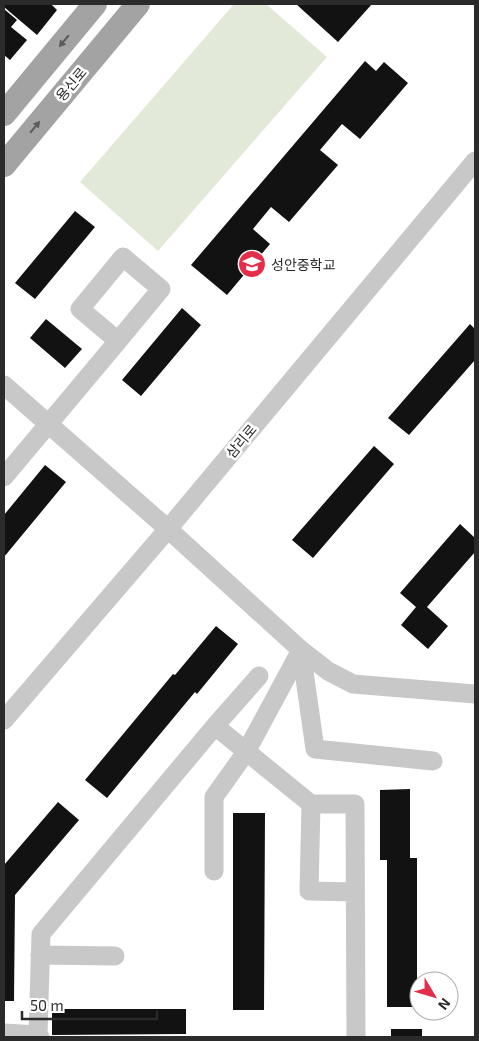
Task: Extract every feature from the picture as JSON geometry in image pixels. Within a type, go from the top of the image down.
[{"type":"main road","points":[[4,114],[95,4]]},
{"type":"main road","name":"용신로","points":[[4,165],[138,4]]},
{"type":"street","name":"삼리로","points":[[4,720],[168,529],[475,161]]},
{"type":"street","points":[[4,478],[118,341]]},
{"type":"street","points":[[4,385],[168,529],[301,650],[328,671],[353,684],[475,694]]},
{"type":"street","points":[[214,871],[214,797],[246,752],[301,650]]},
{"type":"street","points":[[301,650],[315,749],[433,760]]},
{"type":"street","points":[[4,1033],[39,1036],[41,934],[259,676]]},
{"type":"street","points":[[215,726],[311,804],[355,804],[356,1037]]},
{"type":"street","points":[[311,804],[309,891],[355,892]]},
{"type":"street","points":[[40,956],[115,956]]},
{"type":"green space","points":[[234,4],[266,4],[327,57],[158,251],[80,182]]},
{"type":"building","points":[[4,4],[51,4],[57,10],[37,35],[4,7]]},
{"type":"building","points":[[296,4],[372,4],[338,42]]},
{"type":"building","points":[[4,9],[17,20],[11,27],[27,40],[10,60],[4,55]]},
{"type":"building","name":"성안중학교","points":[[365,61],[376,71],[384,62],[408,83],[360,139],[342,124],[320,150],[338,165],[289,222],[271,207],[253,229],[270,244],[227,295],[191,265]]},
{"type":"building","points":[[75,211],[95,227],[35,299],[15,283]]},
{"type":"building","points":[[182,308],[201,325],[141,396],[122,380]]},
{"type":"building","points":[[46,319],[82,349],[65,368],[30,338]]},
{"type":"building","points":[[470,324],[475,329],[475,360],[409,435],[388,418]]},
{"type":"building","points":[[374,446],[394,464],[313,558],[292,540]]},
{"type":"building","points":[[45,465],[66,482],[4,557],[4,515]]},
{"type":"building","points":[[460,524],[475,538],[475,552],[427,607],[448,626],[428,649],[401,625],[416,607],[400,593]]},
{"type":"building","points":[[216,626],[238,644],[197,694],[195,692],[107,798],[85,780],[173,674],[175,675]]},
{"type":"building","points":[[410,789],[410,858],[417,858],[417,971],[409,971],[409,1007],[387,1007],[387,860],[380,860],[380,790]]},
{"type":"building","points":[[58,802],[79,820],[15,895],[14,1001],[4,1001],[4,865]]},
{"type":"building","points":[[233,813],[265,813],[264,1010],[233,1010]]},
{"type":"building","points":[[52,1009],[186,1009],[186,1034],[52,1035]]},
{"type":"building","points":[[391,1029],[422,1029],[422,1037],[391,1037]]},
{"type":"place","name":"성안중학교","points":[[252,264]]}]
